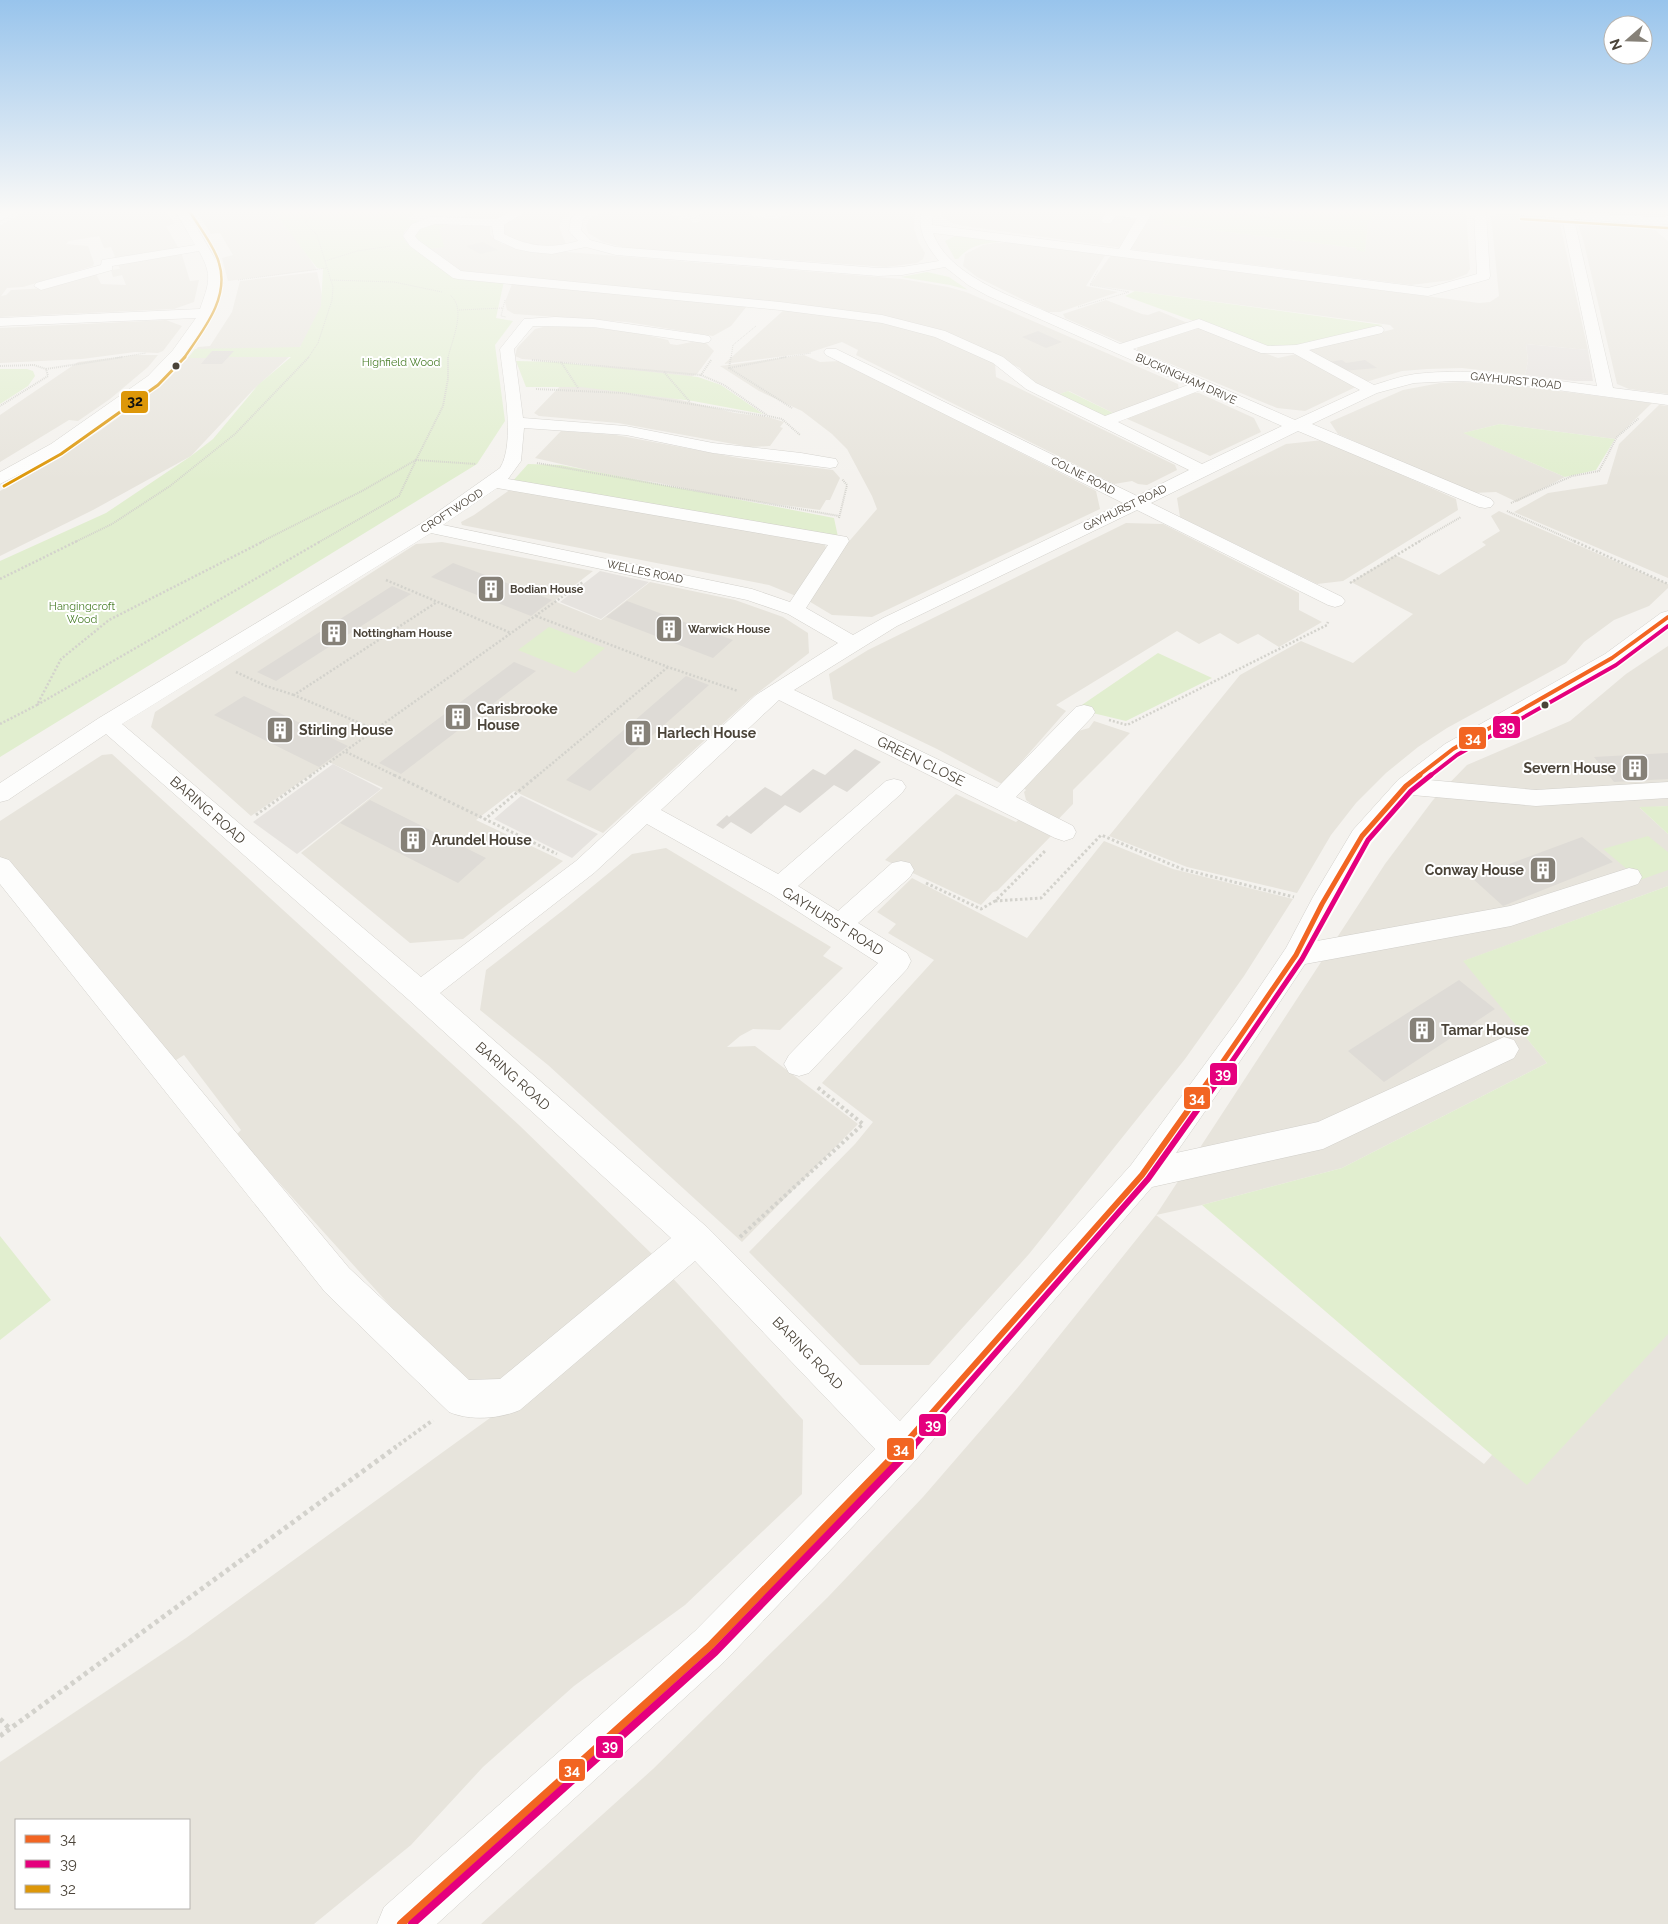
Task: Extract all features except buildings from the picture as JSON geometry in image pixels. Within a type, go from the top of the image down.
[{"type":"street","points":[[0,479],[57,448],[153,379],[178,353],[206,313],[210,302]]},
{"type":"street","points":[[738,302],[882,319],[940,334],[998,360],[1031,386],[1202,470]]},
{"type":"street","name":"BUCKINGHAM DRIVE","points":[[1013,302],[1201,385],[1485,503]]},
{"type":"street","points":[[1586,302],[1606,392]]},
{"type":"street","points":[[0,322],[206,313]]},
{"type":"street","points":[[513,461],[516,423],[507,349],[529,322],[553,319],[632,328],[682,338],[704,338]]},
{"type":"street","points":[[1119,349],[1199,323],[1266,350],[1296,349],[1377,330]]},
{"type":"street","points":[[1296,349],[1372,390]]},
{"type":"street","name":"COLNE ROAD","points":[[831,352],[1335,601]]},
{"type":"street","name":"GAYHURST ROAD","points":[[420,994],[585,867],[764,700],[852,643],[890,622],[1138,503],[1202,470],[1372,390],[1413,379],[1455,376],[1506,378],[1665,399]]},
{"type":"street","points":[[1104,422],[1201,385]]},
{"type":"street","points":[[516,423],[580,425],[642,432],[712,447],[760,454],[794,456],[830,463]]},
{"type":"street","name":"CROFTWOOD","points":[[0,794],[107,723],[428,527],[494,482],[507,471],[513,461]]},
{"type":"street","points":[[494,482],[840,541],[795,610]]},
{"type":"street","name":"WELLES ROAD","points":[[428,527],[752,595],[795,610],[852,643]]},
{"type":"street","points":[[402,1924],[710,1646],[902,1449],[1142,1175],[1246,1030],[1296,955],[1322,904],[1362,836],[1406,786],[1453,749],[1612,658],[1668,617]]},
{"type":"street","name":"GREEN CLOSE","points":[[778,691],[1064,832]]},
{"type":"street","points":[[1000,799],[1084,712]]},
{"type":"street","name":"BARING ROAD","points":[[107,723],[420,994],[706,1249],[902,1449]]},
{"type":"street","points":[[1406,786],[1536,798],[1668,790]]},
{"type":"street","points":[[780,887],[894,787]]},
{"type":"street","name":"GAYHURST ROAD","points":[[645,812],[780,887],[897,961],[799,1064]]},
{"type":"street","points":[[0,866],[338,1280],[462,1399],[507,1397],[706,1249]]},
{"type":"street","points":[[840,924],[901,870]]},
{"type":"street","points":[[1296,955],[1511,916],[1629,877]]},
{"type":"street","points":[[1142,1175],[1323,1135],[1504,1049]]},
{"type":"path","points":[[0,579],[112,524],[170,486],[235,434],[308,360],[318,343],[331,302]]},
{"type":"path","points":[[0,724],[399,496],[443,406],[448,379],[447,360],[459,310],[457,302]]},
{"type":"path","points":[[504,302],[501,316],[529,322]]},
{"type":"path","points":[[1044,317],[1096,302]]},
{"type":"path","points":[[729,368],[733,345],[780,306]]},
{"type":"path","points":[[459,310],[503,308]]},
{"type":"path","points":[[701,375],[720,346],[704,338]]},
{"type":"path","points":[[0,366],[34,365],[46,369],[137,354],[178,353]]},
{"type":"path","points":[[729,368],[794,355]]},
{"type":"path","points":[[507,359],[701,375],[724,385],[768,416]]},
{"type":"path","points":[[561,362],[578,388]]},
{"type":"path","points":[[729,368],[792,408]]},
{"type":"path","points":[[0,406],[48,376],[46,369]]},
{"type":"path","points":[[664,372],[690,402]]},
{"type":"path","points":[[512,389],[578,388],[690,402],[782,419],[830,463],[847,485],[839,516],[840,541]]},
{"type":"path","points":[[1084,712],[1128,726],[1327,625],[1335,601],[1347,585],[1485,503],[1514,503],[1572,476],[1599,471],[1617,437],[1665,399]]},
{"type":"path","points":[[37,704],[61,659],[108,620],[362,491],[416,460],[478,464],[513,461],[546,463],[839,516]]},
{"type":"path","points":[[1485,503],[1522,517],[1668,584]]},
{"type":"path","points":[[233,832],[608,564]]},
{"type":"path","points":[[382,578],[512,633]]},
{"type":"path","points":[[294,694],[437,602]]},
{"type":"path","points":[[536,616],[668,667],[733,689]]},
{"type":"path","points":[[484,820],[668,667]]},
{"type":"path","points":[[232,670],[266,686],[294,694],[376,730]]},
{"type":"path","points":[[346,752],[585,867]]},
{"type":"path","points":[[901,870],[981,909],[995,901],[1064,832]]},
{"type":"path","points":[[995,901],[1041,898],[1101,835],[1182,869],[1322,904]]},
{"type":"path","points":[[706,1249],[863,1124],[810,1082],[799,1064]]},
{"type":"path","points":[[0,1736],[462,1399]]},
{"type":"path","points":[[0,1719],[10,1729]]},
{"type":"shaded area","points":[[0,302],[194,302],[174,309],[0,317]]},
{"type":"shaded area","points":[[235,302],[323,302],[323,306],[302,345],[252,391],[191,456],[93,510],[0,556],[0,491],[55,460],[141,401],[170,377],[198,347],[210,346],[232,312]]},
{"type":"shaded area","points":[[505,302],[714,302],[747,306],[731,326],[713,336],[627,322],[514,314],[507,310]]},
{"type":"shaded area","points":[[709,302],[989,302],[1178,384],[1179,390],[1115,414],[1069,391],[1057,395],[1027,378],[1020,368],[940,332],[921,326]]},
{"type":"shaded area","points":[[1027,302],[1090,302],[1060,312],[1048,312]]},
{"type":"shaded area","points":[[1101,302],[1111,302],[1142,314],[1148,315],[1159,311],[1190,324],[1127,345],[1065,318],[1063,314]]},
{"type":"shaded area","points":[[1216,302],[1479,303],[1577,302],[1588,350],[1526,344],[1528,361],[1525,375],[1462,368],[1427,369],[1402,371],[1366,382],[1307,351],[1394,329],[1390,325]]},
{"type":"shaded area","points":[[1598,302],[1668,302],[1668,394],[1629,389],[1617,384]]},
{"type":"shaded area","points":[[785,309],[877,320],[934,335],[995,363],[996,377],[1175,465],[1177,470],[1147,485],[1132,481],[1114,484],[856,355],[858,350],[842,342],[808,353],[724,364]]},
{"type":"shaded area","points":[[166,320],[182,326],[163,351],[158,353],[135,352],[82,359],[0,363],[0,328]]},
{"type":"shaded area","points":[[551,325],[624,330],[668,340],[670,344],[677,345],[692,342],[706,343],[714,351],[697,374],[691,377],[621,370],[585,364],[522,359],[515,356],[517,348],[535,329]]},
{"type":"shaded area","points":[[1194,326],[1278,358],[1301,353],[1360,385],[1305,411],[1277,408],[1137,350],[1138,346]]},
{"type":"shaded area","points":[[1526,344],[1588,350],[1593,381],[1574,381],[1525,375],[1528,361]]},
{"type":"shaded area","points":[[135,355],[158,355],[148,367],[110,399],[78,421],[69,420],[0,462],[0,415],[78,362]]},
{"type":"shaded area","points":[[804,355],[820,362],[840,361],[1096,491],[1100,509],[872,617],[832,615],[807,600],[839,553],[877,509],[872,496],[847,449],[832,434],[802,411],[759,391],[720,366]]},
{"type":"shaded area","points":[[564,382],[660,395],[735,413],[768,417],[784,422],[780,427],[783,428],[770,446],[750,447],[618,423],[539,416],[534,413]]},
{"type":"shaded area","points":[[1463,382],[1520,386],[1652,403],[1615,439],[1500,424],[1464,433],[1565,477],[1517,502],[1496,492],[1472,493],[1338,434],[1330,422],[1403,390],[1440,383]]},
{"type":"shaded area","points":[[1187,392],[1199,393],[1254,418],[1261,432],[1210,456],[1123,417]]},
{"type":"shaded area","points":[[1659,405],[1668,406],[1668,578],[1514,512],[1548,493],[1607,484],[1619,444]]},
{"type":"shaded area","points":[[561,431],[616,435],[739,458],[833,470],[840,478],[830,500],[826,500],[820,510],[723,497],[659,483],[609,475],[535,458]]},
{"type":"shaded area","points":[[1323,440],[1456,499],[1458,510],[1343,581],[1317,584],[1180,517],[1177,498],[1286,444]]},
{"type":"shaded area","points":[[511,489],[695,516],[825,545],[827,551],[796,596],[769,585],[462,525],[461,522]]},
{"type":"shaded area","points":[[1499,511],[1668,584],[1668,588],[1649,606],[1614,620],[1584,642],[1566,663],[1447,728],[1418,747],[1386,773],[1356,803],[1331,835],[1297,893],[1187,867],[1109,836],[1240,675],[1301,641],[1353,663],[1413,614],[1351,582],[1395,555],[1439,575],[1486,545],[1482,542],[1500,531],[1491,516]]},
{"type":"shaded area","points":[[1126,523],[1163,524],[1299,593],[1299,610],[1322,622],[1279,647],[1258,634],[1238,644],[1220,633],[1199,644],[1177,631],[1056,705],[1066,711],[1002,784],[937,749],[833,699],[829,674],[868,650]]},
{"type":"shaded area","points":[[442,542],[593,571],[554,601],[601,620],[650,582],[735,600],[783,617],[808,633],[809,653],[751,698],[603,833],[514,791],[476,820],[563,861],[463,939],[410,943],[301,853],[383,788],[329,762],[251,816],[151,727],[155,712],[416,544]]},
{"type":"shaded area","points":[[600,571],[649,582],[601,619],[560,602]]},
{"type":"shaded area","points":[[1668,646],[1668,806],[1640,808],[1668,834],[1668,886],[1464,961],[1547,1063],[1342,1168],[1202,1205],[1156,1215],[1385,864],[1433,800],[1467,765],[1570,721],[1626,674]]},
{"type":"shaded area","points":[[1094,721],[1130,733],[1073,790],[1073,804],[1048,830],[1053,834],[981,905],[885,860],[956,794],[1016,822],[1034,806],[1026,800],[1024,792],[1026,790],[1023,788],[1071,733],[1089,728]]},
{"type":"shaded area","points":[[112,754],[519,1125],[653,1255],[507,1380],[468,1392],[236,1135],[241,1130],[184,1055],[173,1062],[0,858],[0,821],[102,755]]},
{"type":"shaded area","points":[[333,764],[381,789],[297,854],[253,822]]},
{"type":"shaded area","points":[[521,796],[598,834],[572,858],[494,819]]},
{"type":"shaded area","points":[[1104,841],[1173,869],[1293,899],[1244,976],[1185,1059],[1029,1254],[929,1365],[860,1365],[749,1252],[855,1144],[873,1122],[822,1083],[934,960],[888,933],[896,924],[877,912],[912,878],[1027,938]]},
{"type":"shaded area","points":[[666,848],[831,947],[823,956],[843,968],[780,1030],[753,1029],[740,1036],[727,1047],[755,1046],[858,1124],[742,1242],[548,1065],[480,1010],[486,970],[632,854]]},
{"type":"shaded area","points":[[1156,1215],[1484,1464],[1668,1256],[1668,1924],[481,1924],[653,1769],[828,1597],[923,1497],[1019,1386]]},
{"type":"shaded area","points":[[668,1273],[803,1420],[802,1494],[685,1605],[574,1686],[483,1767],[411,1845],[314,1924],[0,1924],[0,1762],[186,1638],[613,1329]]},
{"type":"green space","name":"Hangingcroft Wood","points":[[321,302],[500,302],[496,318],[513,321],[495,345],[505,421],[477,464],[0,757],[0,561],[106,513],[191,456],[213,439],[258,385],[291,357],[228,357],[233,351],[212,351],[206,358],[188,358],[195,349],[300,347],[321,306]]},
{"type":"green space","points":[[1141,302],[1214,302],[1383,325],[1296,346],[1268,348]]},
{"type":"green space","points":[[516,361],[557,362],[698,377],[721,385],[763,414],[693,401],[581,387],[526,387]]},
{"type":"green space","points":[[0,369],[27,369],[33,371],[35,376],[28,386],[0,404]]},
{"type":"green space","points":[[1068,391],[1115,414],[1102,417],[1057,395]]},
{"type":"green space","points":[[1500,424],[1615,439],[1596,470],[1565,477],[1463,433]]},
{"type":"green space","points":[[528,464],[561,465],[834,518],[838,537],[511,483]]},
{"type":"green space","points":[[549,627],[605,648],[575,673],[518,650]]},
{"type":"green space","points":[[1158,653],[1212,678],[1126,721],[1076,709]]},
{"type":"green space","points":[[1668,806],[1668,834],[1639,807]]},
{"type":"green space","points":[[1648,836],[1668,852],[1668,870],[1640,880],[1603,849]]},
{"type":"green space","points":[[1668,886],[1668,1334],[1527,1485],[1202,1205],[1342,1168],[1547,1063],[1463,961]]},
{"type":"green space","points":[[0,1236],[51,1300],[0,1340]]},
{"type":"transit line","name":"32","points":[[4,486],[61,454],[158,385],[184,358],[212,317],[217,302]]},
{"type":"transit line","name":"34","points":[[401,1924],[710,1646],[901,1449],[1142,1175],[1246,1030],[1296,955],[1322,904],[1362,836],[1406,786],[1453,749],[1612,658],[1668,617]]},
{"type":"transit line","name":"39","points":[[412,1924],[715,1652],[907,1454],[1148,1179],[1252,1034],[1302,959],[1368,840],[1411,791],[1457,755],[1616,665],[1668,626]]},
{"type":"place","name":"Bodian House","points":[[491,589]]},
{"type":"place","name":"Warwick House","points":[[669,629]]},
{"type":"place","name":"Nottingham House","points":[[334,633]]},
{"type":"place","name":"Carisbrooke House","points":[[458,717]]},
{"type":"place","name":"Stirling House","points":[[280,730]]},
{"type":"place","name":"Harlech House","points":[[638,733]]},
{"type":"place","name":"Severn House","points":[[1635,768]]},
{"type":"place","name":"Arundel House","points":[[413,840]]},
{"type":"place","name":"Conway House","points":[[1543,870]]},
{"type":"place","name":"Tamar House","points":[[1422,1030]]},
{"type":"park label","name":"Highfield Wood","points":[[401,362]]}]
